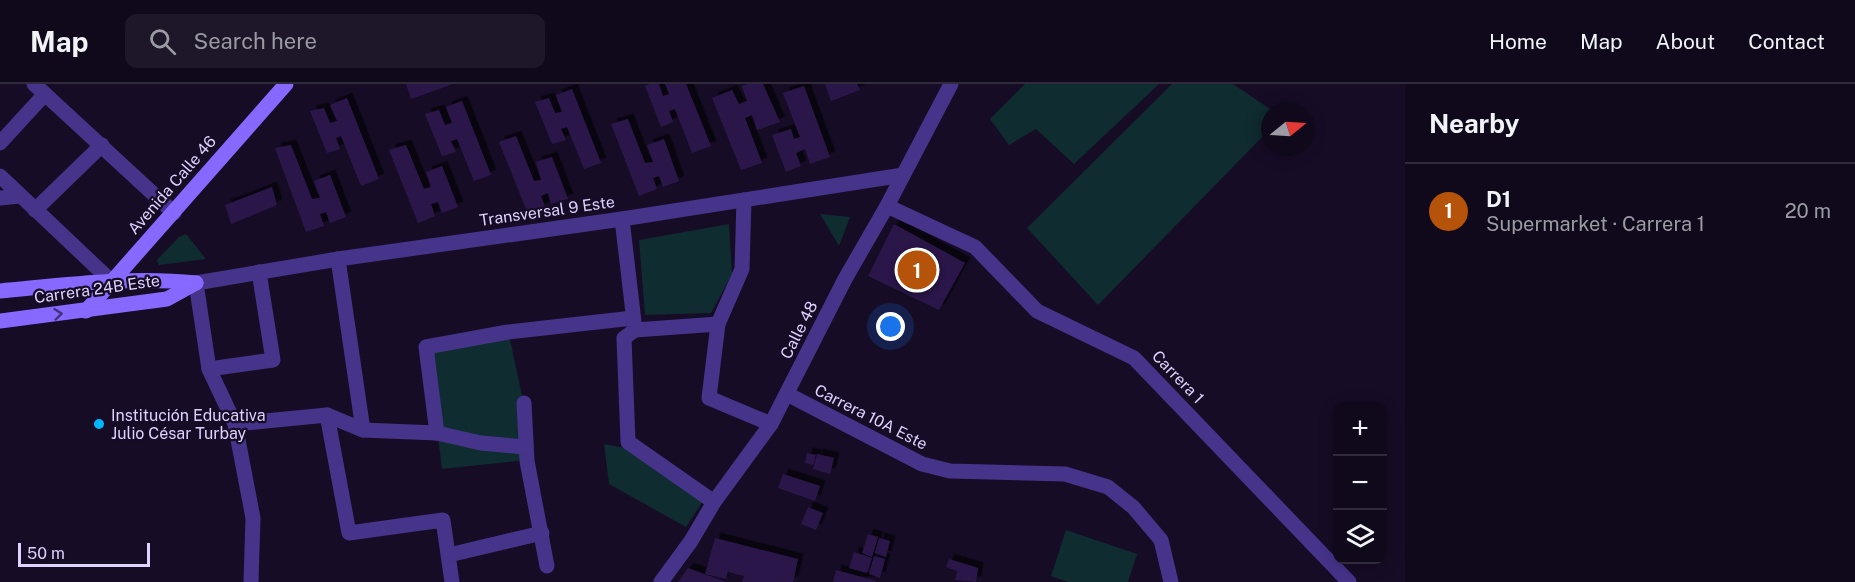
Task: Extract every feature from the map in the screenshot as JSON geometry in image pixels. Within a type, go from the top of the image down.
[{"type":"main road","name":"Avenida Calle 46","points":[[86,311],[286,84]]},
{"type":"main road","points":[[0,291],[111,281],[161,279],[196,283]]},
{"type":"main road","name":"Carrera 24B Este","points":[[0,321],[167,299],[196,283]]},
{"type":"street","name":"Calle 48","points":[[661,582],[691,541],[714,502],[771,424],[845,279],[887,206],[951,84]]},
{"type":"street","points":[[0,142],[39,89],[174,213]]},
{"type":"street","points":[[36,210],[102,145]]},
{"type":"street","name":"Transversal 9 Este","points":[[196,283],[338,259],[622,219],[903,175]]},
{"type":"street","points":[[0,176],[111,281]]},
{"type":"street","points":[[0,198],[20,196]]},
{"type":"street","points":[[744,200],[742,269],[718,324],[709,398],[771,424]]},
{"type":"street","name":"Carrera 1","points":[[887,206],[975,247],[1037,311],[1134,358],[1348,582]]},
{"type":"street","points":[[622,219],[634,324],[624,338],[628,442],[714,502]]},
{"type":"street","points":[[338,259],[363,430]]},
{"type":"street","points":[[209,369],[273,360],[258,272]]},
{"type":"street","points":[[196,283],[209,369],[235,424],[253,518],[251,582]]},
{"type":"street","points":[[437,433],[426,347],[508,332],[634,324],[718,324]]},
{"type":"street","name":"Carrera 10A Este","points":[[787,394],[922,464],[950,471],[1065,474],[1108,487],[1133,507],[1161,540],[1171,582]]},
{"type":"street","points":[[524,403],[525,447],[548,566]]},
{"type":"street","points":[[327,416],[349,533],[443,520],[452,582]]},
{"type":"street","points":[[235,424],[327,416],[363,430],[437,433],[481,443],[525,447]]},
{"type":"street","points":[[449,555],[542,534]]},
{"type":"green space","points":[[1025,84],[1159,84],[1074,164],[1036,129],[1009,145],[990,119]]},
{"type":"green space","points":[[1172,84],[1233,84],[1261,103],[1261,138],[1098,305],[1027,228]]},
{"type":"green space","points":[[820,214],[850,217],[839,246]]},
{"type":"green space","points":[[729,224],[732,274],[711,313],[645,315],[639,240]]},
{"type":"green space","points":[[186,234],[206,259],[159,265],[157,260],[179,237]]},
{"type":"green space","points":[[509,335],[523,400],[526,460],[442,469],[427,348]]},
{"type":"green space","points":[[604,444],[625,448],[703,501],[686,527],[609,484]]},
{"type":"green space","points":[[1066,530],[1137,554],[1128,582],[1068,582],[1051,576]]},
{"type":"building","points":[[406,84],[453,84],[411,99]]},
{"type":"building","points":[[659,84],[663,96],[669,94],[665,84],[686,84],[711,146],[692,153],[675,109],[669,111],[673,122],[661,127],[645,86]]},
{"type":"building","points":[[763,84],[780,122],[757,130],[752,115],[745,118],[762,163],[741,170],[712,98],[732,90],[739,104],[747,101],[742,86]]},
{"type":"building","points":[[825,84],[857,84],[860,90],[831,101]]},
{"type":"building","points":[[804,86],[830,157],[810,164],[805,149],[796,153],[801,166],[786,172],[772,135],[791,129],[794,139],[800,137],[783,93]]},
{"type":"building","points":[[572,89],[601,163],[584,169],[567,127],[561,129],[566,140],[552,144],[535,102],[549,98],[555,113],[562,112],[556,95]]},
{"type":"building","points":[[347,98],[379,179],[361,186],[341,136],[336,138],[340,149],[327,153],[310,111],[324,108],[330,123],[337,121],[330,105]]},
{"type":"building","points":[[462,101],[491,175],[474,181],[457,139],[451,141],[456,152],[442,156],[425,114],[439,110],[445,125],[452,123],[446,107]]},
{"type":"building","points":[[628,119],[645,163],[653,162],[647,145],[664,139],[679,181],[663,187],[659,176],[653,178],[657,189],[639,196],[611,124]]},
{"type":"building","points":[[516,136],[534,181],[541,180],[536,162],[552,157],[568,199],[551,204],[548,193],[541,196],[545,207],[528,214],[499,142]]},
{"type":"building","points":[[291,145],[312,199],[320,198],[314,181],[330,175],[346,217],[330,223],[326,212],[320,214],[324,226],[306,232],[275,148]]},
{"type":"building","points":[[406,145],[424,189],[431,187],[426,172],[442,166],[458,207],[442,213],[438,202],[431,204],[435,216],[418,223],[389,150]]},
{"type":"building","points":[[272,187],[277,205],[231,224],[225,205]]},
{"type":"building","points":[[894,224],[965,263],[939,310],[868,276]]},
{"type":"building","points":[[807,453],[816,455],[813,465],[805,463]]},
{"type":"building","points":[[817,454],[834,458],[830,474],[813,469]]},
{"type":"building","points":[[783,474],[820,486],[815,501],[778,488]]},
{"type":"building","points":[[808,507],[823,513],[816,530],[801,524]]},
{"type":"building","points":[[868,534],[878,537],[872,557],[862,553]]},
{"type":"building","points":[[715,538],[798,559],[793,582],[742,582],[744,576],[728,572],[729,566],[726,579],[705,574]]},
{"type":"building","points":[[879,538],[890,541],[886,557],[875,553]]},
{"type":"building","points":[[854,552],[872,558],[867,573],[849,568]]},
{"type":"building","points":[[874,556],[885,559],[880,578],[869,574]]},
{"type":"building","points":[[949,559],[978,568],[976,582],[955,580],[957,571],[946,567]]},
{"type":"building","points":[[688,568],[726,582],[678,582]]},
{"type":"building","points":[[836,570],[876,581],[833,582]]},
{"type":"place","name":"D1","points":[[917,270]]},
{"type":"place","name":"Institución Educativa Julio César Turbay","points":[[99,424]]}]
